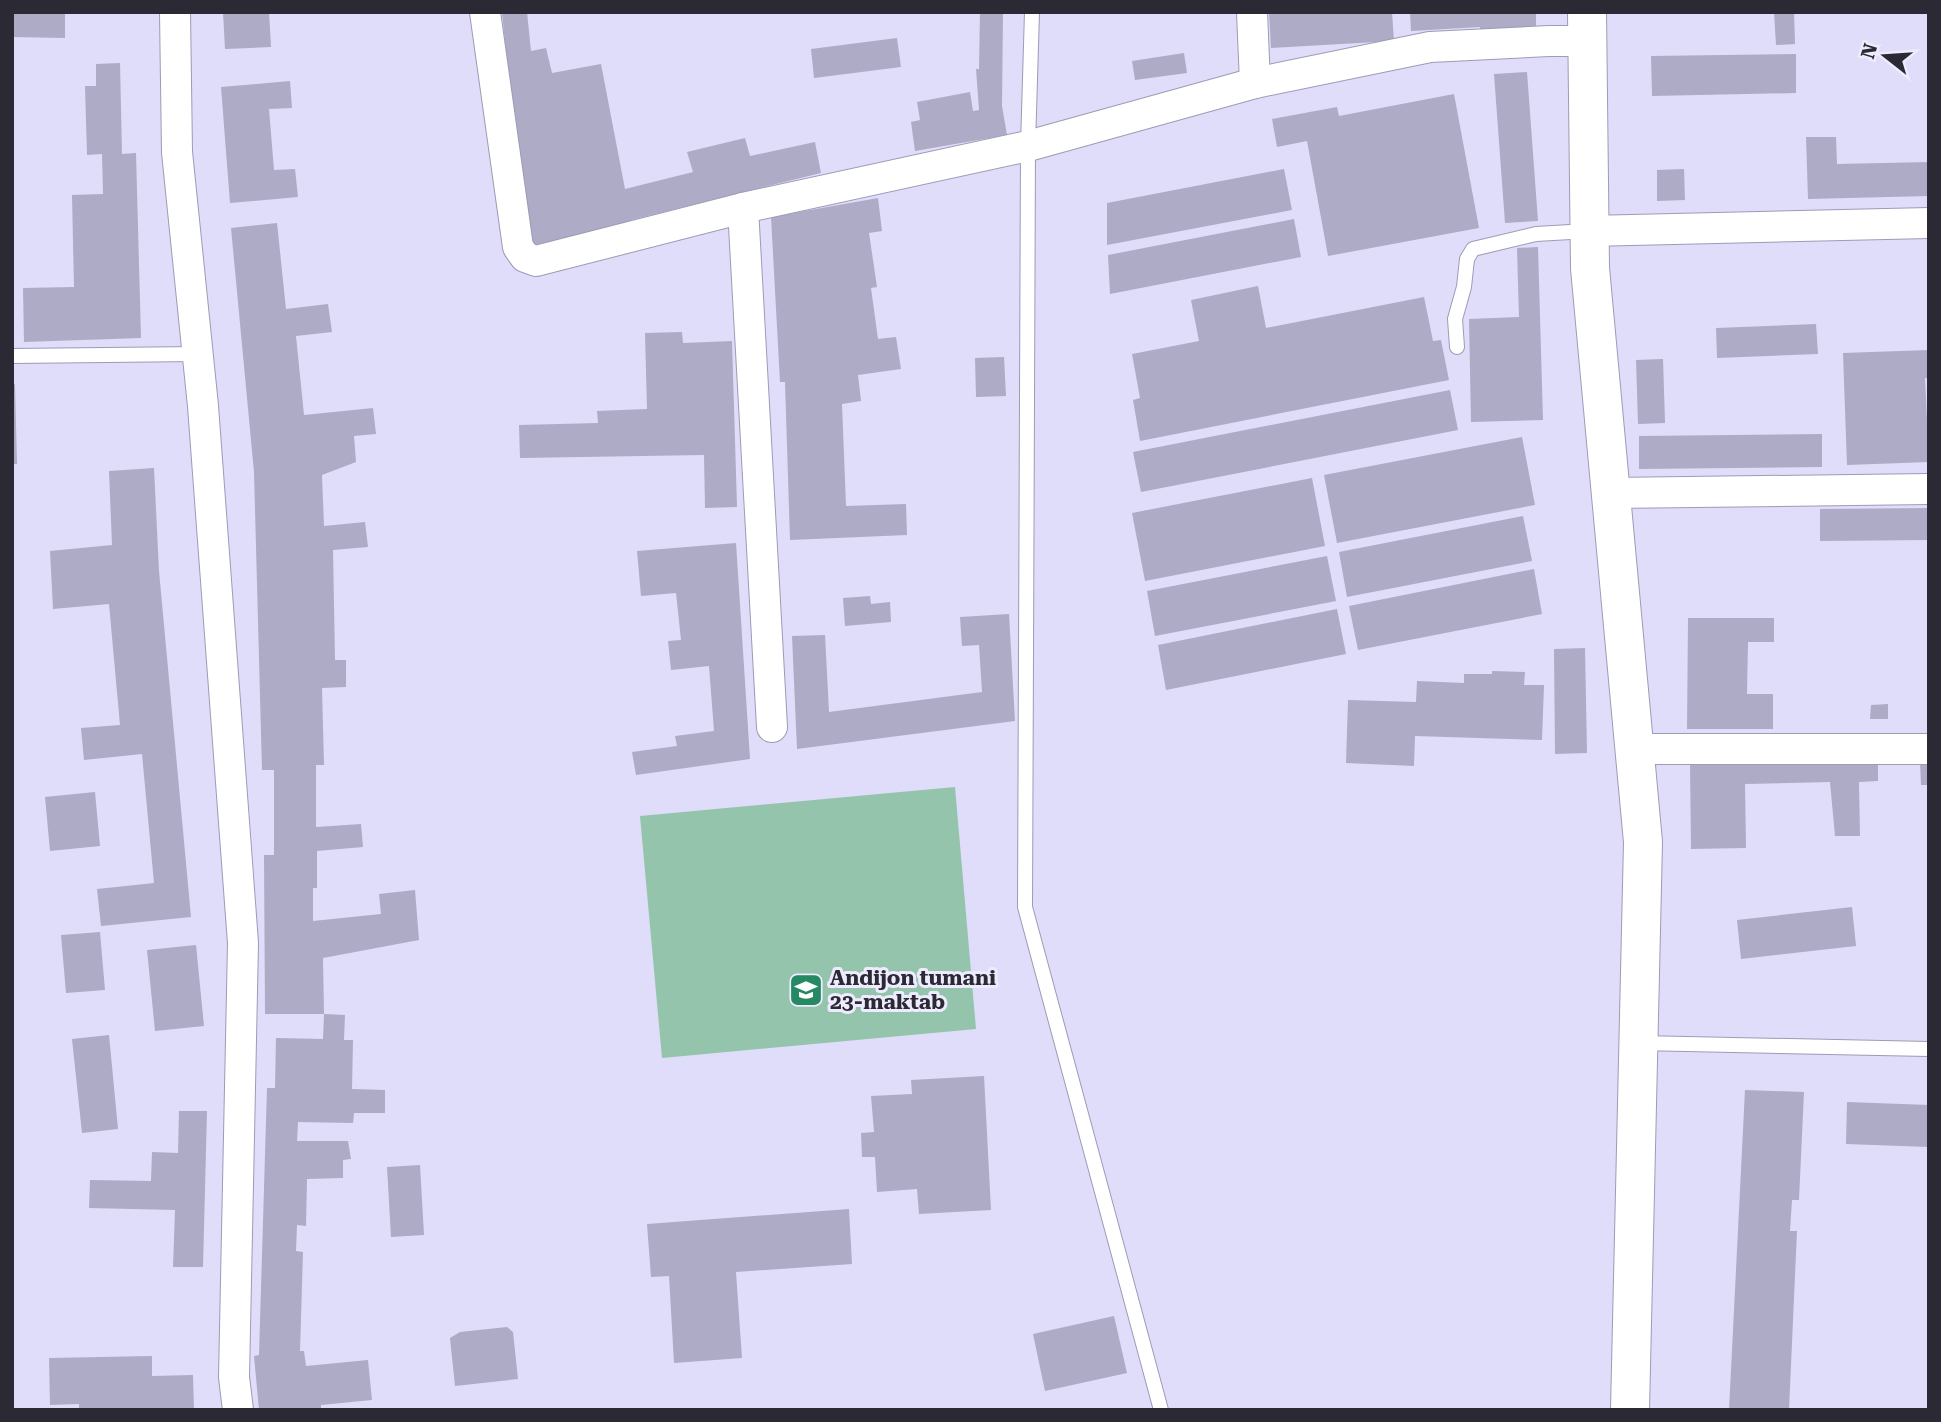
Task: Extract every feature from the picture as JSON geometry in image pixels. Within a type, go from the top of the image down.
[{"type":"street","points":[[175,12],[177,152],[198,354],[243,943],[234,1377],[238,1410]]},
{"type":"street","points":[[485,12],[518,247],[525,257],[536,261],[743,208],[1028,146],[1255,83],[1430,47],[1549,41],[1587,27],[1590,268],[1643,842],[1630,1410]]},
{"type":"street","points":[[1252,12],[1255,83]]},
{"type":"street","points":[[743,208],[772,727]]},
{"type":"street","points":[[1589,231],[1929,223]]},
{"type":"street","points":[[1611,493],[1929,489]]},
{"type":"street","points":[[1634,749],[1929,749]]},
{"type":"lane","points":[[1032,12],[1028,146],[1025,907],[1161,1410]]},
{"type":"lane","points":[[1457,347],[1455,319],[1464,287],[1467,259],[1473,249],[1536,234],[1589,231]]},
{"type":"lane","points":[[12,356],[198,354]]},
{"type":"lane","points":[[1638,1044],[1929,1049]]},
{"type":"green space","points":[[955,787],[976,1029],[662,1058],[640,816]]},
{"type":"building","points":[[12,12],[65,12],[65,38],[12,37]]},
{"type":"building","points":[[223,12],[269,12],[271,47],[225,49]]},
{"type":"building","points":[[502,12],[527,12],[531,51],[546,48],[552,73],[601,64],[625,189],[693,172],[687,152],[745,138],[750,156],[815,142],[821,173],[631,220],[632,226],[533,245],[503,83],[509,82]]},
{"type":"building","points":[[980,12],[1003,12],[1002,106],[1007,135],[915,151],[911,122],[920,120],[917,102],[970,92],[973,111],[979,110],[976,69],[979,69]]},
{"type":"building","points":[[1269,12],[1392,12],[1394,41],[1271,48]]},
{"type":"building","points":[[1410,12],[1536,12],[1536,29],[1480,33],[1480,27],[1411,31]]},
{"type":"building","points":[[1774,12],[1794,12],[1795,44],[1776,45]]},
{"type":"building","points":[[897,38],[901,67],[814,78],[811,49]]},
{"type":"building","points":[[1184,53],[1187,73],[1135,80],[1132,61]]},
{"type":"building","points":[[1796,54],[1796,93],[1652,96],[1651,56]]},
{"type":"building","points":[[120,63],[122,154],[136,153],[141,338],[24,342],[23,288],[74,287],[72,195],[103,194],[102,154],[87,155],[85,86],[96,86],[96,64]]},
{"type":"building","points":[[1527,72],[1538,221],[1505,223],[1494,74]]},
{"type":"building","points":[[290,81],[292,108],[269,109],[274,170],[295,169],[298,197],[230,203],[221,87]]},
{"type":"building","points":[[1454,94],[1479,228],[1328,256],[1307,141],[1277,147],[1272,119],[1337,107],[1339,116]]},
{"type":"building","points":[[1806,137],[1836,137],[1837,164],[1929,162],[1929,196],[1808,199]]},
{"type":"building","points":[[1284,169],[1292,210],[1107,245],[1107,203]]},
{"type":"building","points":[[1684,169],[1685,200],[1657,201],[1657,170]]},
{"type":"building","points":[[878,198],[882,231],[869,233],[877,287],[871,288],[878,339],[896,337],[901,369],[858,375],[861,401],[842,404],[846,506],[906,504],[907,535],[790,540],[785,382],[780,382],[771,217]]},
{"type":"building","points":[[1294,219],[1301,257],[1110,294],[1108,255]]},
{"type":"building","points":[[277,223],[286,309],[328,304],[332,332],[296,336],[304,415],[373,408],[376,434],[354,436],[356,462],[322,475],[324,526],[365,522],[368,547],[333,550],[335,660],[346,660],[346,687],[322,688],[324,765],[316,765],[316,827],[361,824],[363,847],[317,851],[317,888],[313,888],[313,921],[381,914],[379,894],[415,890],[419,940],[323,958],[324,1014],[265,1014],[264,855],[274,855],[274,770],[262,770],[254,472],[231,228]]},
{"type":"building","points":[[1538,247],[1543,420],[1471,422],[1469,319],[1519,317],[1517,248]]},
{"type":"building","points":[[1258,286],[1266,328],[1424,297],[1433,341],[1441,340],[1449,380],[1140,441],[1133,400],[1140,398],[1132,354],[1199,341],[1191,300]]},
{"type":"building","points":[[1816,324],[1818,354],[1717,358],[1716,328]]},
{"type":"building","points":[[682,332],[683,343],[732,341],[737,507],[705,508],[704,455],[520,458],[519,425],[598,423],[597,411],[647,409],[645,333]]},
{"type":"building","points":[[1929,350],[1929,378],[1925,378],[1929,462],[1847,465],[1843,353]]},
{"type":"building","points":[[1004,357],[1006,396],[976,397],[975,358]]},
{"type":"building","points":[[1663,359],[1665,423],[1638,424],[1636,360]]},
{"type":"building","points":[[12,384],[15,384],[17,464],[12,464]]},
{"type":"building","points":[[1450,390],[1458,430],[1141,492],[1133,452]]},
{"type":"building","points":[[1822,434],[1822,467],[1639,469],[1639,436]]},
{"type":"building","points":[[1522,437],[1535,505],[1337,543],[1324,475]]},
{"type":"building","points":[[154,468],[159,571],[191,917],[101,926],[97,889],[154,883],[142,754],[84,760],[81,728],[120,725],[109,604],[53,609],[50,551],[112,545],[109,471]]},
{"type":"building","points":[[1312,478],[1325,546],[1145,581],[1132,513]]},
{"type":"building","points":[[1929,508],[1929,540],[1820,541],[1820,509]]},
{"type":"building","points":[[1523,516],[1532,561],[1347,597],[1339,552]]},
{"type":"building","points":[[736,543],[750,759],[636,775],[632,752],[677,746],[675,736],[714,731],[709,666],[671,670],[668,641],[681,640],[676,593],[641,596],[637,551]]},
{"type":"building","points":[[1327,556],[1336,601],[1155,636],[1147,591]]},
{"type":"building","points":[[1534,569],[1542,614],[1358,650],[1349,606]]},
{"type":"building","points":[[870,596],[871,604],[890,602],[891,622],[845,626],[843,598]]},
{"type":"building","points":[[1337,609],[1346,654],[1166,690],[1158,645]]},
{"type":"building","points":[[1009,614],[1015,721],[797,749],[792,636],[825,635],[829,712],[982,692],[979,645],[962,646],[960,617]]},
{"type":"building","points":[[1688,618],[1774,618],[1774,642],[1748,642],[1747,694],[1773,694],[1773,729],[1687,729]]},
{"type":"building","points":[[1585,648],[1587,753],[1555,754],[1554,649]]},
{"type":"building","points":[[1492,671],[1525,672],[1524,685],[1544,685],[1542,740],[1415,736],[1414,766],[1346,763],[1348,700],[1416,702],[1417,681],[1464,683],[1464,674],[1492,674]]},
{"type":"building","points":[[1888,704],[1888,719],[1870,719],[1871,705]]},
{"type":"building","points":[[1878,758],[1878,781],[1859,782],[1860,836],[1835,836],[1830,782],[1745,784],[1746,848],[1691,849],[1690,762]]},
{"type":"building","points":[[1929,761],[1929,785],[1921,785],[1920,762]]},
{"type":"building","points":[[95,792],[100,846],[50,851],[45,797]]},
{"type":"building","points":[[1852,907],[1856,946],[1741,959],[1737,920]]},
{"type":"building","points":[[100,932],[105,990],[66,993],[61,935]]},
{"type":"building","points":[[196,945],[204,1026],[155,1031],[147,950]]},
{"type":"building","points":[[324,1014],[345,1015],[344,1040],[353,1040],[352,1089],[385,1090],[385,1113],[354,1113],[353,1123],[298,1122],[297,1141],[348,1141],[351,1159],[343,1160],[343,1178],[307,1179],[306,1226],[297,1225],[296,1251],[303,1252],[300,1351],[304,1351],[306,1366],[368,1360],[372,1400],[321,1405],[321,1410],[259,1410],[254,1356],[259,1355],[267,1088],[275,1088],[276,1038],[323,1039]]},
{"type":"building","points":[[109,1035],[118,1129],[82,1133],[72,1039]]},
{"type":"building","points":[[984,1076],[991,1210],[919,1214],[917,1189],[877,1192],[875,1157],[862,1157],[861,1133],[874,1132],[871,1096],[912,1094],[911,1080]]},
{"type":"building","points":[[1745,1090],[1804,1092],[1799,1200],[1792,1200],[1790,1231],[1797,1231],[1789,1410],[1729,1410]]},
{"type":"building","points":[[1847,1102],[1929,1105],[1929,1147],[1846,1144]]},
{"type":"building","points":[[179,1111],[207,1111],[203,1267],[173,1267],[175,1210],[89,1208],[90,1180],[151,1181],[152,1152],[178,1153]]},
{"type":"building","points":[[420,1165],[424,1235],[391,1237],[387,1167]]},
{"type":"building","points":[[849,1209],[852,1264],[736,1272],[742,1358],[674,1363],[669,1276],[651,1277],[647,1224]]},
{"type":"building","points":[[1114,1316],[1127,1373],[1045,1391],[1033,1334]]},
{"type":"building","points":[[507,1327],[513,1332],[518,1379],[455,1386],[450,1338],[460,1332]]},
{"type":"building","points":[[152,1356],[152,1376],[193,1375],[194,1410],[79,1410],[79,1404],[50,1405],[49,1358]]},
{"type":"place","name":"Andijon tumani 23-maktab","points":[[806,990]]}]
